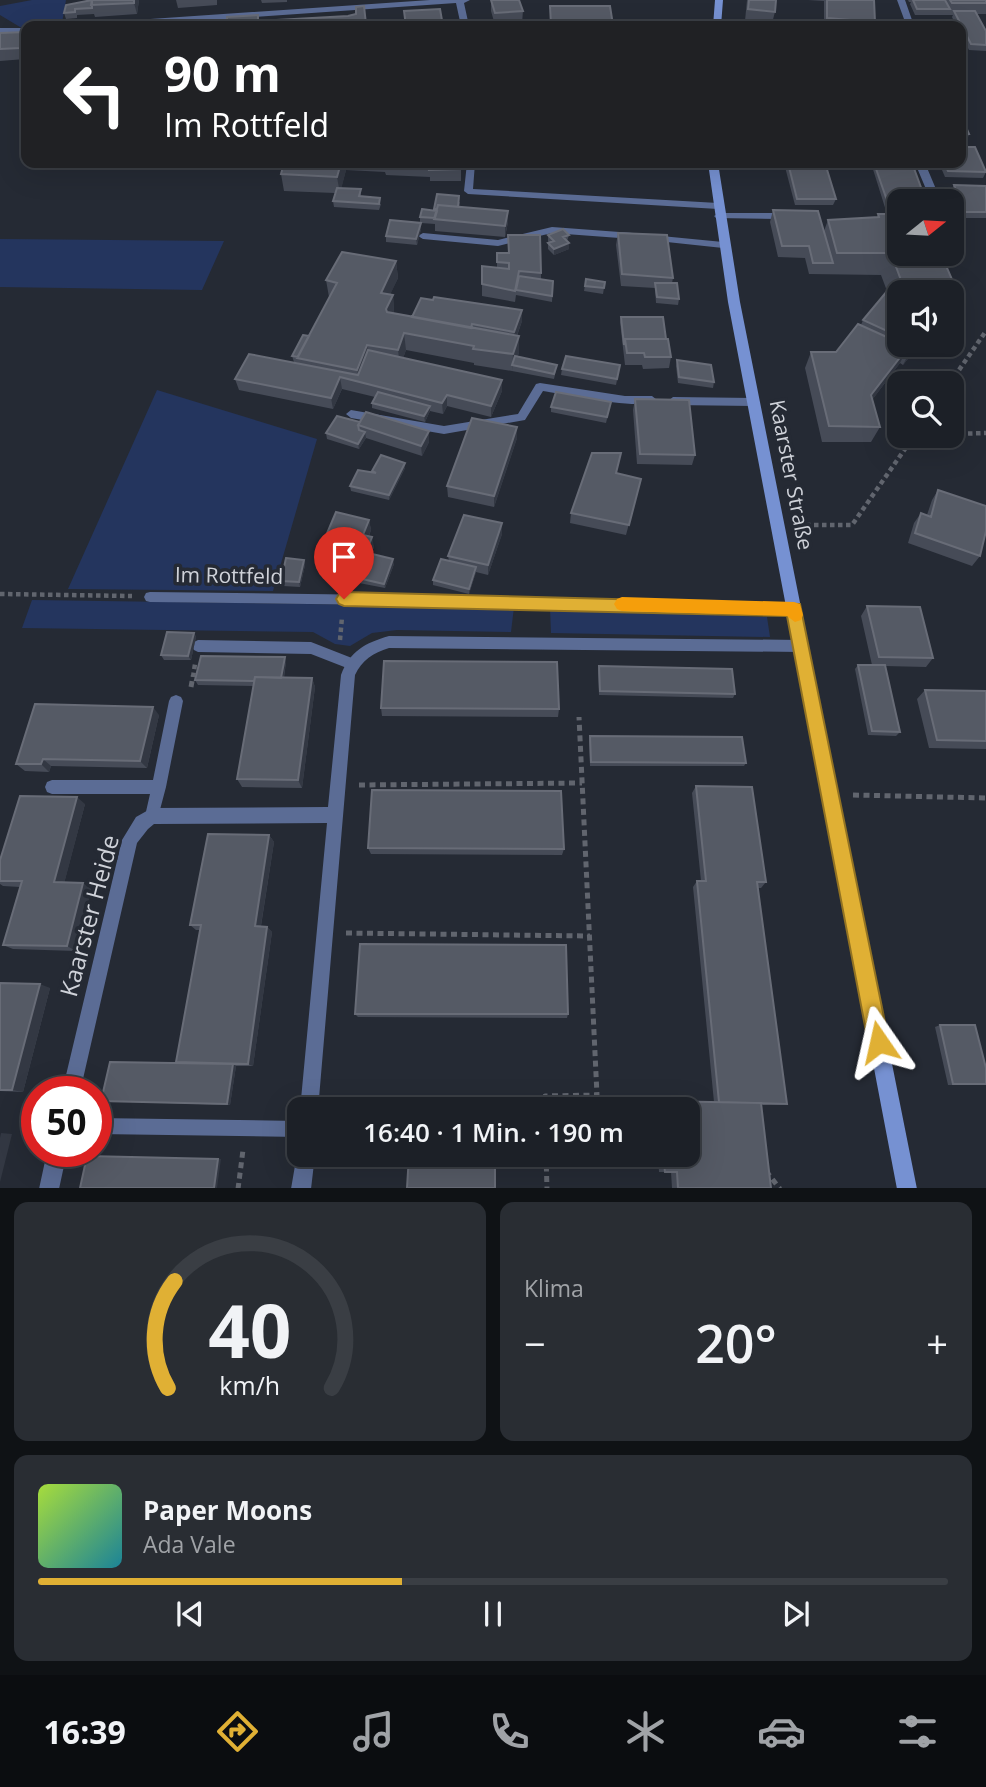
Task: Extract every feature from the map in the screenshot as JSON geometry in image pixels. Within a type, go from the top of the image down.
[{"type":"main road","points":[[717,21],[719,0]]},
{"type":"main road","name":"Kaarster Straße","points":[[714,168],[723,245],[907,1188]]},
{"type":"street","points":[[165,21],[466,0]]},
{"type":"street","points":[[459,1],[464,21]]},
{"type":"street","points":[[0,31],[21,31]]},
{"type":"street","points":[[922,168],[931,189]]},
{"type":"street","points":[[310,1097],[348,675],[354,660],[369,647],[389,642],[802,646]]},
{"type":"street","points":[[152,816],[337,815]]},
{"type":"street","name":"Kaarster Heide","points":[[75,1076],[130,840],[142,823],[152,816]]},
{"type":"street","points":[[49,1188],[54,1167]]},
{"type":"street","points":[[301,1188],[303,1167]]},
{"type":"lane","points":[[901,0],[906,21]]},
{"type":"lane","points":[[470,168],[468,191],[779,216]]},
{"type":"lane","points":[[423,236],[498,243],[552,230],[723,245]]},
{"type":"lane","points":[[351,414],[444,429],[521,417],[540,387],[625,400],[754,402]]},
{"type":"lane","name":"Im Rottfeld","points":[[150,597],[794,609]]},
{"type":"lane","points":[[198,646],[310,648],[354,660]]},
{"type":"lane","points":[[152,816],[176,701]]},
{"type":"lane","points":[[52,787],[159,787]]},
{"type":"lane","points":[[112,1126],[287,1129]]},
{"type":"path","points":[[958,371],[986,331]]},
{"type":"path","points":[[964,434],[986,433]]},
{"type":"path","points":[[777,525],[852,525],[906,448]]},
{"type":"path","name":"Im Rottfeld","points":[[0,594],[150,597]]},
{"type":"path","points":[[344,599],[339,644],[354,660]]},
{"type":"path","points":[[176,701],[190,695],[198,646]]},
{"type":"path","points":[[545,1097],[597,1095],[579,717]]},
{"type":"path","points":[[339,786],[582,783]]},
{"type":"path","points":[[831,795],[986,798]]},
{"type":"path","points":[[325,933],[590,936]]},
{"type":"path","points":[[238,1188],[245,1128]]},
{"type":"path","points":[[759,1162],[780,1188]]},
{"type":"path","points":[[546,1167],[547,1188]]},
{"type":"shaded area","points":[[32,0],[66,0],[62,21],[21,21],[21,28],[0,15],[0,6]]},
{"type":"shaded area","points":[[0,239],[224,241],[202,290],[0,287]]},
{"type":"shaded area","points":[[157,390],[317,439],[273,591],[68,589]]},
{"type":"shaded area","points":[[32,600],[514,607],[511,632],[397,630],[372,633],[350,646],[335,644],[313,632],[22,628]]},
{"type":"shaded area","points":[[550,608],[767,617],[770,637],[551,633]]},
{"type":"building","points":[[92,0],[134,0],[134,3],[91,5]]},
{"type":"building","points":[[92,0],[92,8],[64,13],[66,5]]},
{"type":"building","points":[[491,0],[519,0],[523,11],[495,13]]},
{"type":"building","points":[[749,0],[776,0],[775,12],[748,9]]},
{"type":"building","points":[[827,0],[874,0],[875,21],[827,18]]},
{"type":"building","points":[[913,0],[945,0],[950,9],[917,9]]},
{"type":"building","points":[[950,0],[986,0],[986,3],[952,3]]},
{"type":"building","points":[[364,6],[366,21],[259,21],[348,16],[356,14],[356,7]]},
{"type":"building","points":[[550,6],[610,6],[612,21],[551,21]]},
{"type":"building","points":[[440,9],[442,21],[405,21],[404,11]]},
{"type":"building","points":[[954,11],[975,11],[986,31],[986,45],[971,44],[966,34],[966,21],[959,21]]},
{"type":"building","points":[[258,15],[258,21],[227,21],[227,17]]},
{"type":"building","points":[[21,32],[20,48],[0,49],[0,33]]},
{"type":"building","points":[[966,147],[975,147],[986,172],[948,171],[946,168],[966,168]]},
{"type":"building","points":[[283,168],[340,168],[337,177],[281,174]]},
{"type":"building","points":[[429,168],[460,168],[460,169]]},
{"type":"building","points":[[789,168],[827,168],[836,199],[797,199]]},
{"type":"building","points":[[876,168],[914,168],[922,189],[887,189],[887,200]]},
{"type":"building","points":[[954,185],[986,186],[986,212],[964,212],[964,189],[955,189]]},
{"type":"building","points":[[337,188],[361,189],[359,196],[380,198],[379,204],[333,201]]},
{"type":"building","points":[[437,194],[459,196],[458,207],[438,205],[437,209],[434,209]]},
{"type":"building","points":[[438,205],[508,211],[505,226],[434,219]]},
{"type":"building","points":[[422,209],[437,211],[435,218],[420,217]]},
{"type":"building","points":[[773,210],[818,211],[833,263],[813,263],[809,246],[782,246]]},
{"type":"building","points":[[878,214],[887,214],[887,253],[837,253],[828,220],[879,217]]},
{"type":"building","points":[[390,220],[421,223],[416,239],[386,236]]},
{"type":"building","points":[[563,229],[569,235],[563,237],[569,243],[554,249],[548,243],[554,241],[548,235]]},
{"type":"building","points":[[618,233],[667,235],[673,278],[622,274]]},
{"type":"building","points":[[508,235],[540,235],[541,273],[519,271],[515,291],[482,284],[482,266],[509,269],[509,263],[497,262],[497,253],[509,253]]},
{"type":"building","points":[[342,252],[396,261],[381,293],[393,295],[387,312],[519,336],[513,354],[473,349],[474,346],[404,333],[398,350],[367,345],[357,370],[297,358],[337,283],[326,280]]},
{"type":"building","points":[[896,266],[946,266],[952,280],[901,280]]},
{"type":"building","points":[[519,276],[553,281],[552,296],[516,290]]},
{"type":"building","points":[[586,279],[605,282],[604,288],[585,286]]},
{"type":"building","points":[[655,283],[677,283],[679,299],[657,297]]},
{"type":"building","points":[[887,291],[887,331],[863,320]]},
{"type":"building","points":[[434,297],[522,310],[514,332],[472,324],[471,328],[412,317],[421,298],[433,300]]},
{"type":"building","points":[[621,317],[663,317],[666,339],[625,339],[624,345]]},
{"type":"building","points":[[858,324],[887,337],[887,357],[900,357],[871,395],[880,427],[829,426],[811,352],[836,352]]},
{"type":"building","points":[[303,335],[309,336],[298,357],[292,356]]},
{"type":"building","points":[[625,339],[668,339],[671,357],[645,357],[644,353],[627,353]]},
{"type":"building","points":[[368,350],[502,380],[491,406],[447,395],[442,403],[340,377],[331,398],[235,379],[249,354],[358,375]]},
{"type":"building","points":[[515,356],[557,365],[554,374],[512,365]]},
{"type":"building","points":[[566,356],[620,365],[617,379],[562,369]]},
{"type":"building","points":[[677,360],[711,365],[714,382],[679,377]]},
{"type":"building","points":[[378,392],[430,406],[424,416],[372,403]]},
{"type":"building","points":[[556,392],[611,402],[607,417],[551,407]]},
{"type":"building","points":[[635,399],[689,400],[695,455],[640,454]]},
{"type":"building","points":[[366,412],[429,431],[421,446],[358,425]]},
{"type":"building","points":[[337,416],[360,422],[359,430],[365,432],[358,444],[326,433]]},
{"type":"building","points":[[472,418],[517,427],[494,496],[447,486]]},
{"type":"building","points":[[592,453],[621,453],[616,473],[641,479],[629,525],[571,513]]},
{"type":"building","points":[[381,455],[405,463],[389,495],[350,486],[358,470],[376,473],[372,471]]},
{"type":"building","points":[[938,490],[986,506],[986,531],[980,556],[915,533],[921,513],[931,517]]},
{"type":"building","points":[[336,512],[369,520],[363,535],[372,537],[363,560],[320,550]]},
{"type":"building","points":[[464,515],[502,523],[488,565],[448,556]]},
{"type":"building","points":[[368,553],[393,559],[384,584],[358,578]]},
{"type":"building","points":[[286,558],[304,560],[299,582],[281,581]]},
{"type":"building","points":[[441,559],[476,567],[469,589],[433,580]]},
{"type":"building","points":[[867,606],[920,607],[933,658],[879,657]]},
{"type":"building","points":[[167,632],[194,633],[188,656],[161,655]]},
{"type":"building","points":[[201,656],[285,657],[281,678],[255,677],[254,681],[195,680]]},
{"type":"building","points":[[384,661],[557,662],[559,709],[381,708]]},
{"type":"building","points":[[858,665],[885,665],[900,732],[872,731]]},
{"type":"building","points":[[599,666],[732,669],[735,694],[600,691]]},
{"type":"building","points":[[255,677],[312,678],[298,780],[237,779]]},
{"type":"building","points":[[925,690],[986,691],[986,741],[937,740]]},
{"type":"building","points":[[35,704],[153,707],[140,761],[43,759],[41,764],[16,764]]},
{"type":"building","points":[[590,736],[742,737],[746,763],[591,762]]},
{"type":"building","points":[[696,786],[752,787],[766,882],[757,882],[787,1104],[719,1102],[697,881],[706,881]]},
{"type":"building","points":[[372,790],[561,791],[564,849],[368,848]]},
{"type":"building","points":[[20,796],[77,797],[54,882],[83,883],[67,946],[3,945],[22,881],[0,881],[0,860]]},
{"type":"building","points":[[208,834],[269,835],[255,926],[267,927],[248,1064],[176,1062],[201,925],[190,925]]},
{"type":"building","points":[[360,944],[566,945],[568,1014],[355,1014]]},
{"type":"building","points":[[0,983],[40,984],[12,1090],[0,1090]]},
{"type":"building","points":[[940,1025],[975,1025],[986,1068],[986,1084],[953,1084]]},
{"type":"building","points":[[110,1062],[233,1064],[227,1104],[112,1101],[112,1076],[107,1076]]},
{"type":"building","points":[[700,1102],[761,1103],[771,1188],[678,1188],[677,1172],[665,1172],[664,1167],[700,1167]]},
{"type":"building","points":[[112,1157],[218,1159],[214,1188],[80,1188],[85,1167],[112,1167]]},
{"type":"building","points":[[408,1167],[495,1167],[495,1188],[407,1188]]},
{"type":"slow traffic","points":[[622,604],[794,609],[795,615]]},
{"type":"route","points":[[344,599],[794,609],[879,1042]]}]
